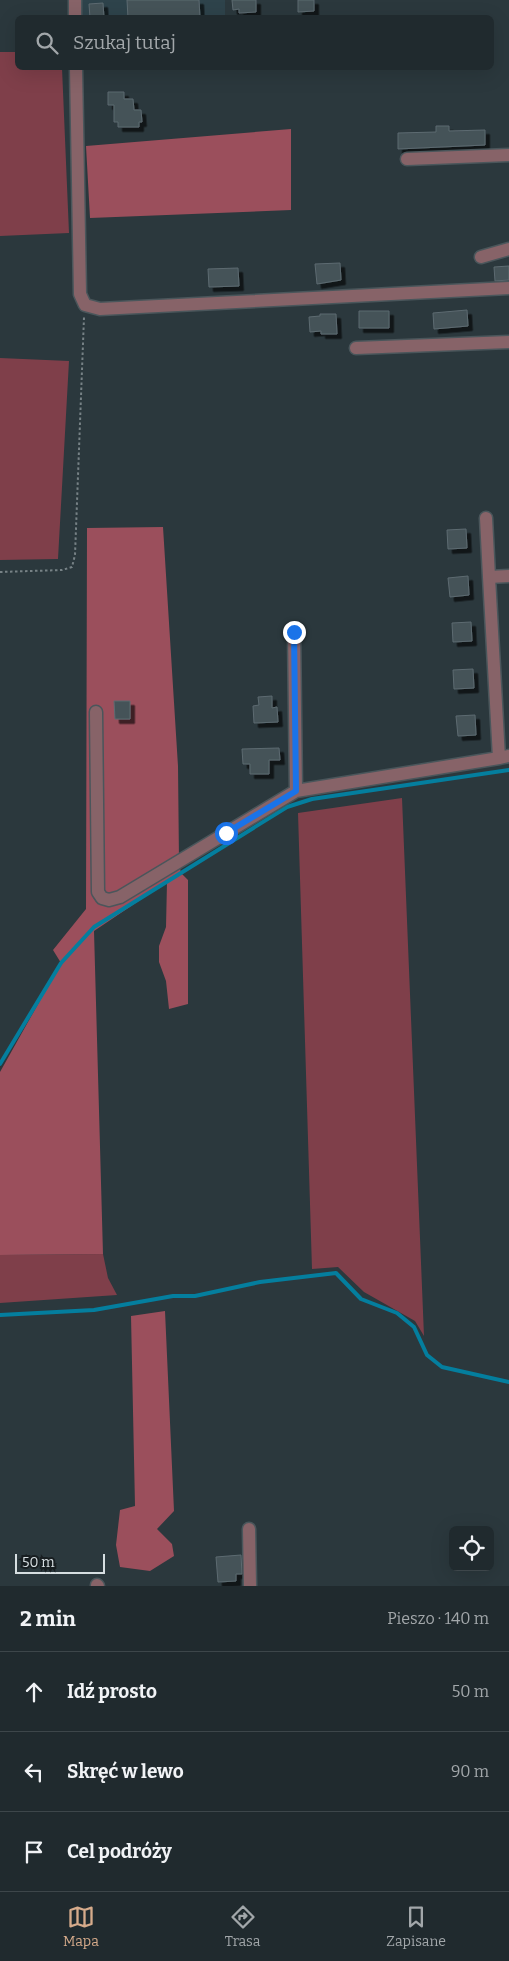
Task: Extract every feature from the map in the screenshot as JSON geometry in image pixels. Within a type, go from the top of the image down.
[{"type":"street","points":[[75,0],[75,15]]},
{"type":"street","points":[[76,70],[80,294],[85,305],[100,309],[509,288]]},
{"type":"street","points":[[407,159],[509,155]]},
{"type":"street","points":[[481,257],[509,249]]},
{"type":"street","points":[[356,348],[509,342]]},
{"type":"street","points":[[96,712],[98,892],[102,898],[109,900],[120,897],[296,791],[504,757],[486,518]]},
{"type":"street","points":[[490,577],[509,576]]},
{"type":"street","points":[[294,632],[296,791]]},
{"type":"street","points":[[249,1529],[250,1586]]},
{"type":"path","points":[[0,572],[62,570],[72,567],[75,545],[85,305]]},
{"type":"shaded area","points":[[80,0],[225,0],[225,15],[80,15]]},
{"type":"shaded area","points":[[0,52],[15,52],[15,70],[62,70],[69,233],[0,236]]},
{"type":"shaded area","points":[[291,129],[291,210],[90,218],[86,146]]},
{"type":"shaded area","points":[[0,358],[69,361],[58,559],[0,560]]},
{"type":"shaded area","points":[[163,527],[178,766],[179,862],[181,873],[188,880],[188,1004],[169,1009],[166,981],[159,962],[159,946],[166,927],[167,882],[94,931],[103,1254],[0,1255],[0,1072],[61,963],[53,950],[86,909],[87,528]]},
{"type":"shaded area","points":[[402,798],[424,1336],[415,1321],[364,1292],[338,1267],[312,1269],[298,813]]},
{"type":"shaded area","points":[[103,1254],[108,1278],[117,1295],[0,1303],[0,1255]]},
{"type":"shaded area","points":[[165,1311],[174,1511],[157,1529],[172,1544],[174,1556],[150,1571],[120,1567],[116,1545],[120,1510],[135,1506],[131,1316]]},
{"type":"building","points":[[127,0],[199,0],[200,15],[128,15]]},
{"type":"building","points":[[232,0],[256,0],[256,12],[239,13],[239,9],[233,10]]},
{"type":"building","points":[[298,0],[314,0],[314,11],[298,12]]},
{"type":"building","points":[[103,3],[104,15],[90,15],[89,4]]},
{"type":"building","points":[[108,92],[124,92],[124,99],[133,99],[134,110],[141,110],[142,122],[139,122],[139,127],[118,127],[118,122],[114,122],[114,105],[108,105]]},
{"type":"building","points":[[436,126],[449,126],[449,131],[485,130],[485,145],[398,149],[398,133],[436,132]]},
{"type":"building","points":[[340,263],[341,280],[317,284],[315,264]]},
{"type":"building","points":[[509,266],[509,280],[495,281],[494,267]]},
{"type":"building","points":[[238,268],[239,286],[209,287],[208,269]]},
{"type":"building","points":[[467,310],[468,326],[434,329],[433,313]]},
{"type":"building","points":[[359,311],[389,311],[389,328],[359,328]]},
{"type":"building","points":[[320,314],[336,314],[337,334],[321,334],[321,331],[310,332],[309,317],[320,316]]},
{"type":"building","points":[[466,529],[467,548],[448,549],[447,530]]},
{"type":"building","points":[[468,576],[469,595],[450,597],[448,578]]},
{"type":"building","points":[[471,622],[472,641],[453,642],[452,623]]},
{"type":"building","points":[[473,669],[474,688],[454,689],[453,670]]},
{"type":"building","points":[[272,696],[272,708],[277,707],[278,722],[254,723],[253,706],[259,705],[258,697]]},
{"type":"building","points":[[114,701],[130,701],[130,719],[115,719]]},
{"type":"building","points":[[475,715],[476,735],[458,736],[456,716]]},
{"type":"building","points":[[279,748],[280,760],[269,760],[269,774],[250,774],[250,764],[243,764],[242,749]]},
{"type":"building","points":[[241,1555],[242,1574],[236,1574],[236,1581],[218,1582],[216,1557]]},
{"type":"waterway","points":[[0,1064],[61,963],[94,927],[287,807],[312,799],[509,770]]},
{"type":"waterway","points":[[0,1315],[94,1310],[173,1296],[195,1296],[260,1282],[336,1273],[361,1299],[397,1313],[414,1327],[427,1355],[442,1367],[509,1382]]},
{"type":"route","points":[[226,833],[296,791],[294,632]]}]
